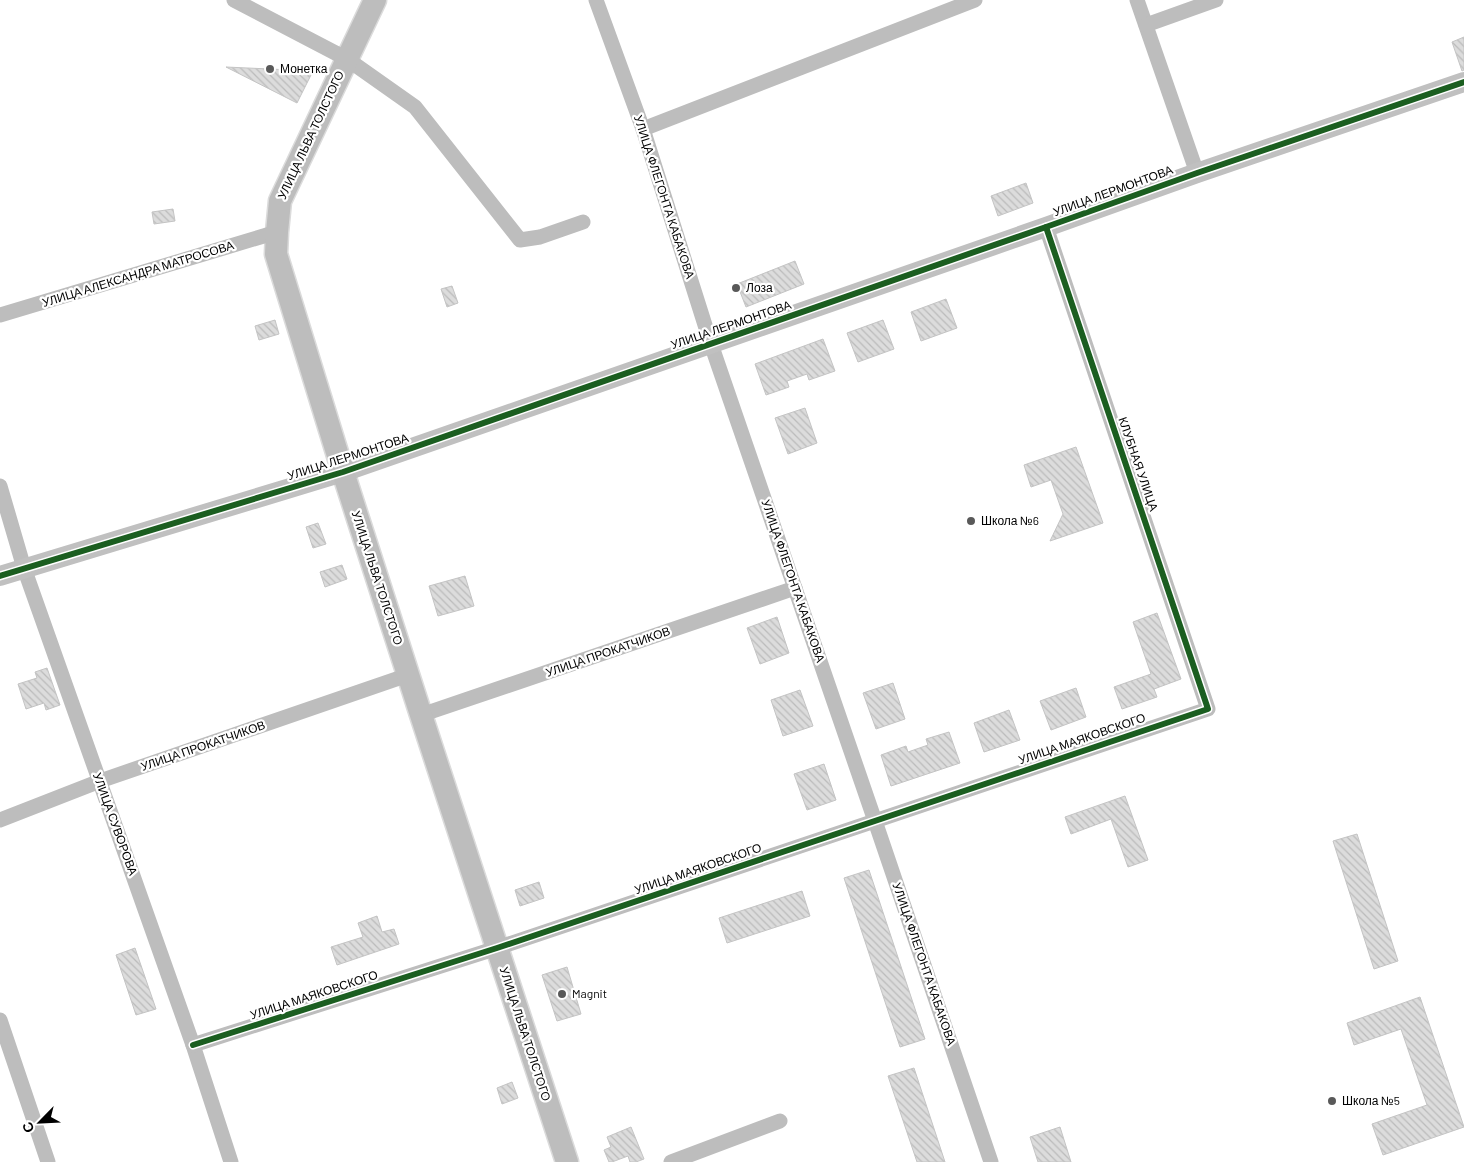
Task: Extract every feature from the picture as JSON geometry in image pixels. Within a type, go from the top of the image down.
[{"type":"main road","name":"УЛИЦА ЛЬВА ТОЛСТОГО","points":[[375,0],[280,201],[276,232],[276,254],[421,716],[568,1162]]},
{"type":"street","points":[[234,0],[347,59],[415,108],[520,240],[540,236],[583,222]]},
{"type":"street","name":"УЛИЦА ФЛЕГОНТА КАБАКОВА","points":[[596,0],[643,129],[711,344],[991,1162]]},
{"type":"street","points":[[643,129],[975,0]]},
{"type":"street","points":[[1137,0],[1197,173]]},
{"type":"street","points":[[1146,25],[1216,0]]},
{"type":"street","name":"УЛИЦА ЛЕРМОНТОВА","points":[[0,576],[343,472],[1197,173],[1464,82]]},
{"type":"street","name":"КЛУБНАЯ УЛИЦА","points":[[1046,227],[1208,709]]},
{"type":"street","name":"УЛИЦА АЛЕКСАНДРА МАТРОСОВА","points":[[0,315],[276,232]]},
{"type":"street","name":"УЛИЦА СУВОРОВА","points":[[0,486],[24,568],[193,1045],[231,1162]]},
{"type":"street","name":"УЛИЦА ПРОКАТЧИКОВ","points":[[421,716],[796,588]]},
{"type":"street","name":"УЛИЦА ПРОКАТЧИКОВ","points":[[0,820],[100,781],[408,675]]},
{"type":"street","name":"УЛИЦА МАЯКОВСКОГО","points":[[193,1045],[497,948],[1208,709]]},
{"type":"street","points":[[0,1020],[48,1162]]},
{"type":"street","points":[[671,1162],[780,1121]]},
{"type":"building","points":[[1464,37],[1464,70],[1462,71],[1452,42]]},
{"type":"building","points":[[226,67],[313,71],[297,103]]},
{"type":"building","points":[[1026,183],[1033,203],[998,216],[991,196]]},
{"type":"building","points":[[173,209],[175,221],[154,224],[152,212]]},
{"type":"building","points":[[795,261],[804,284],[746,307],[737,284]]},
{"type":"building","points":[[452,286],[458,303],[447,307],[441,289]]},
{"type":"building","points":[[946,299],[957,328],[921,341],[911,312]]},
{"type":"building","points":[[275,320],[279,334],[259,340],[255,326]]},
{"type":"building","points":[[883,320],[894,349],[858,362],[847,333]]},
{"type":"building","points":[[823,339],[835,371],[809,380],[807,374],[787,381],[789,387],[766,395],[755,364]]},
{"type":"building","points":[[805,408],[817,443],[788,454],[775,418]]},
{"type":"building","points":[[1076,447],[1103,523],[1050,541],[1063,514],[1051,480],[1031,487],[1024,465]]},
{"type":"building","points":[[318,523],[326,544],[313,548],[306,527]]},
{"type":"building","points":[[342,565],[347,579],[325,587],[320,572]]},
{"type":"building","points":[[465,576],[474,606],[438,616],[429,586]]},
{"type":"building","points":[[1157,613],[1181,679],[1154,689],[1157,697],[1122,709],[1114,687],[1151,674],[1133,622]]},
{"type":"building","points":[[777,617],[789,653],[760,664],[747,628]]},
{"type":"building","points":[[47,668],[60,705],[46,710],[44,703],[26,709],[18,684],[37,678],[35,672]]},
{"type":"building","points":[[893,683],[905,719],[876,729],[863,693]]},
{"type":"building","points":[[1076,688],[1086,717],[1051,730],[1040,701]]},
{"type":"building","points":[[800,690],[813,726],[783,736],[771,700]]},
{"type":"building","points":[[1009,710],[1020,740],[984,752],[974,723]]},
{"type":"building","points":[[949,732],[960,763],[891,786],[881,755],[906,746],[908,752],[928,745],[926,739]]},
{"type":"building","points":[[824,764],[836,800],[807,810],[794,774]]},
{"type":"building","points":[[1125,796],[1148,860],[1128,867],[1111,819],[1071,834],[1065,817]]},
{"type":"building","points":[[1357,834],[1398,961],[1374,969],[1333,841]]},
{"type":"building","points":[[869,870],[925,1039],[900,1047],[844,878]]},
{"type":"building","points":[[539,882],[544,898],[520,906],[515,890]]},
{"type":"building","points":[[802,891],[810,916],[727,943],[719,918]]},
{"type":"building","points":[[377,916],[382,932],[394,929],[399,944],[337,965],[331,947],[363,937],[358,923]]},
{"type":"building","points":[[135,948],[156,1009],[136,1015],[116,955]]},
{"type":"building","name":"Magnit","points":[[567,967],[581,1014],[557,1021],[542,975]]},
{"type":"building","points":[[1420,997],[1464,1127],[1383,1155],[1372,1124],[1427,1105],[1401,1029],[1354,1045],[1347,1023]]},
{"type":"building","points":[[914,1068],[945,1162],[917,1162],[888,1076]]},
{"type":"building","points":[[512,1082],[518,1098],[502,1104],[497,1088]]},
{"type":"building","points":[[631,1127],[644,1159],[630,1162],[628,1156],[609,1162],[604,1150],[611,1147],[607,1137]]},
{"type":"building","points":[[1060,1127],[1071,1162],[1038,1162],[1030,1137]]},
{"type":"cycle path","points":[[0,576],[343,472],[1197,173],[1464,82]]},
{"type":"cycle path","points":[[193,1045],[497,948],[1208,709],[1046,227]]},
{"type":"place","name":"Монетка","points":[[270,69]]},
{"type":"place","name":"Лоза","points":[[736,288]]},
{"type":"place","name":"Школа №6","points":[[971,521]]},
{"type":"place","name":"Magnit","points":[[562,994]]},
{"type":"place","name":"Школа №5","points":[[1332,1101]]}]
